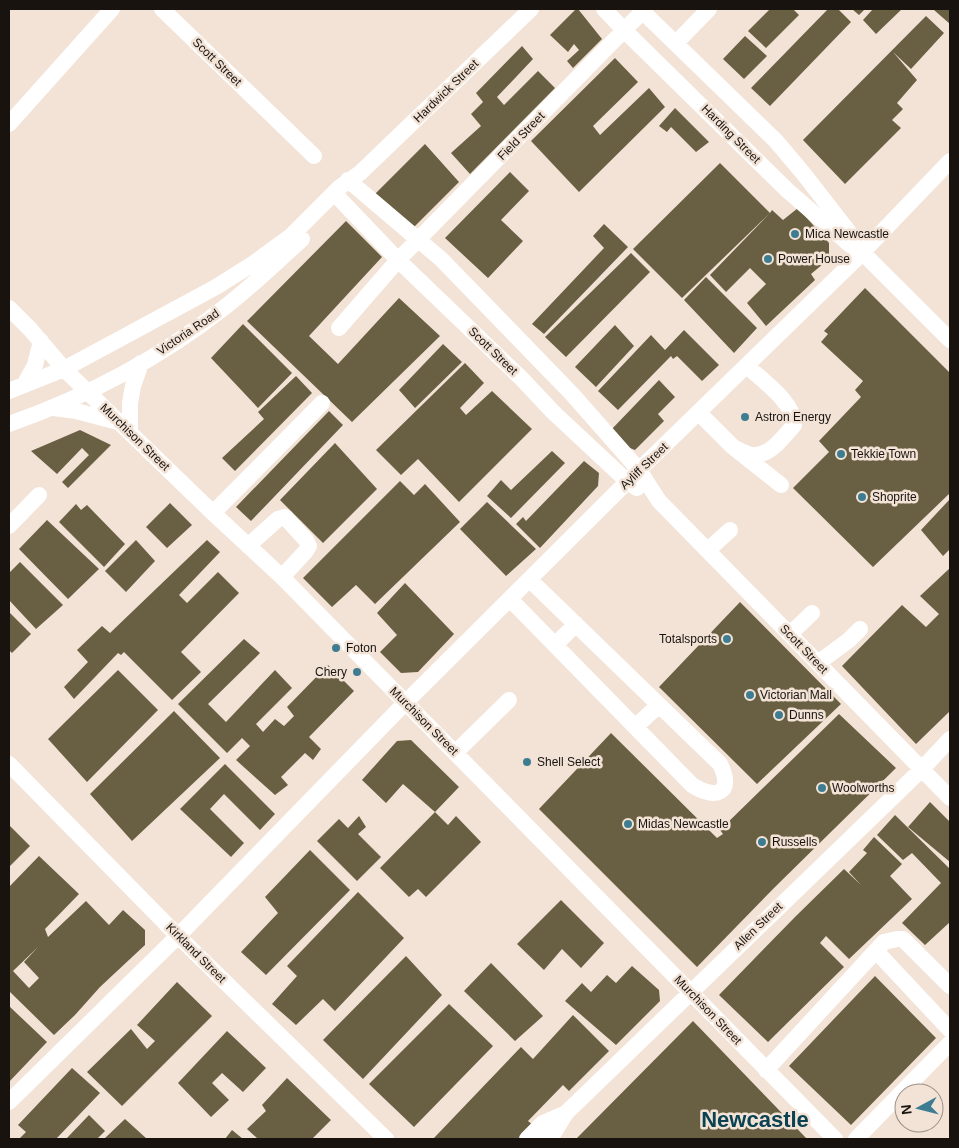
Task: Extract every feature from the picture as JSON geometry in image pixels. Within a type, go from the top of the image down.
[{"type":"street","points":[[9,124],[112,9]]},
{"type":"street","name":"Scott Street","points":[[162,9],[314,156]]},
{"type":"street","name":"Hardwick Street","points":[[338,198],[531,9]]},
{"type":"street","name":"Harding Street","points":[[604,9],[624,31],[787,190],[849,244],[862,252],[950,340]]},
{"type":"street","points":[[676,43],[709,9]]},
{"type":"street","name":"Harding Street","points":[[647,11],[676,43],[776,141],[803,173],[862,252]]},
{"type":"street","name":"Field Street","points":[[339,328],[398,260],[624,31],[647,11]]},
{"type":"street","name":"Ayliff Street","points":[[9,1102],[178,936],[406,702],[862,252],[950,161]]},
{"type":"street","points":[[787,190],[803,173]]},
{"type":"street","name":"Scott Street","points":[[355,180],[441,259],[572,394],[639,470],[659,501],[950,798]]},
{"type":"street","points":[[16,388],[64,369],[208,292],[292,236],[338,198]]},
{"type":"street","name":"Scott Street","points":[[338,198],[398,260],[522,379],[553,412],[628,482],[659,501]]},
{"type":"street","name":"Victoria Road","points":[[9,424],[89,392],[183,337],[225,307],[261,277],[338,198]]},
{"type":"street","name":"Murchison Street","points":[[9,308],[41,341],[64,369],[282,577],[835,1139]]},
{"type":"street","points":[[16,388],[35,366],[41,341]]},
{"type":"street","points":[[53,408],[76,411],[125,427],[133,386],[141,363]]},
{"type":"street","points":[[733,447],[749,454],[758,454],[771,449],[794,425],[793,412],[788,404],[747,366]]},
{"type":"street","points":[[213,513],[322,403]]},
{"type":"street","points":[[699,413],[733,447],[780,485]]},
{"type":"street","points":[[584,440],[599,426]]},
{"type":"street","points":[[9,526],[39,495]]},
{"type":"street","points":[[248,546],[278,519],[285,517],[306,540],[309,546],[282,577]]},
{"type":"street","points":[[708,550],[730,530]]},
{"type":"street","points":[[510,600],[692,785],[710,794],[718,793],[722,789],[726,783],[726,776],[720,764],[530,580]]},
{"type":"street","points":[[790,634],[812,613]]},
{"type":"street","points":[[555,645],[576,624]]},
{"type":"street","points":[[818,663],[843,645],[860,629]]},
{"type":"street","points":[[455,752],[509,700]]},
{"type":"street","points":[[635,727],[658,705]]},
{"type":"street","name":"Allen Street","points":[[548,1139],[566,1113],[922,769],[950,739]]},
{"type":"street","name":"Kirkland Street","points":[[9,764],[178,936],[386,1139]]},
{"type":"street","points":[[766,1070],[884,942],[903,939],[950,986]]},
{"type":"street","points":[[876,951],[950,1030]]},
{"type":"street","points":[[856,1139],[950,1043]]},
{"type":"street","name":"Allen Street","points":[[527,1139],[543,1123],[566,1113]]},
{"type":"building","points":[[578,9],[602,39],[573,68],[567,61],[579,50],[574,44],[568,52],[550,35]]},
{"type":"building","points":[[770,9],[793,9],[799,15],[766,48],[748,31]]},
{"type":"building","points":[[828,9],[838,9],[851,22],[770,106],[751,88]]},
{"type":"building","points":[[852,9],[865,9],[859,15]]},
{"type":"building","points":[[873,9],[902,9],[876,34],[863,20]]},
{"type":"building","points":[[950,9],[950,24],[934,10]]},
{"type":"building","points":[[926,16],[944,33],[911,69],[893,52],[917,80],[897,103],[903,109],[892,120],[901,128],[845,184],[803,140]]},
{"type":"building","points":[[745,36],[767,56],[744,79],[723,59]]},
{"type":"building","points":[[522,46],[533,59],[497,97],[504,105],[538,71],[555,88],[470,174],[451,153],[481,126],[471,114],[483,102],[476,93]]},
{"type":"building","points":[[615,58],[638,82],[593,126],[600,135],[649,88],[665,107],[579,192],[531,141]]},
{"type":"building","points":[[675,108],[709,142],[696,152],[671,127],[667,132],[659,126]]},
{"type":"building","points":[[425,144],[459,182],[411,230],[374,195]]},
{"type":"building","points":[[720,163],[770,213],[682,298],[633,249]]},
{"type":"building","points":[[510,172],[529,191],[501,220],[523,241],[488,278],[445,238]]},
{"type":"building","points":[[798,208],[829,243],[829,259],[811,274],[815,280],[766,326],[747,303],[766,284],[750,268],[726,292],[710,275],[772,210],[783,220]]},
{"type":"building","points":[[346,221],[382,257],[309,336],[338,364],[399,298],[440,336],[352,422],[247,321]]},
{"type":"building","points":[[604,224],[628,247],[544,334],[532,324],[604,248],[593,236]]},
{"type":"building","points":[[631,253],[650,272],[566,357],[545,337]]},
{"type":"building","points":[[706,277],[757,328],[734,353],[684,300]]},
{"type":"building","points":[[865,288],[950,373],[950,493],[873,567],[793,488],[829,452],[819,441],[861,397],[855,390],[863,381],[821,342],[828,334],[824,331]]},
{"type":"building","points":[[243,324],[292,373],[258,408],[211,358]]},
{"type":"building","points":[[615,325],[634,346],[596,387],[575,367]]},
{"type":"building","points":[[684,330],[719,365],[702,381],[677,356],[673,359],[671,356],[618,410],[598,391],[651,335],[665,350]]},
{"type":"building","points":[[443,344],[462,362],[415,408],[399,390]]},
{"type":"building","points":[[465,363],[484,383],[460,408],[466,415],[492,391],[532,429],[459,502],[418,459],[401,475],[376,450]]},
{"type":"building","points":[[296,376],[312,393],[235,471],[222,458],[264,419],[258,412]]},
{"type":"building","points":[[659,380],[675,397],[658,414],[664,421],[635,450],[622,445],[610,431]]},
{"type":"building","points":[[329,411],[343,425],[251,521],[236,507]]},
{"type":"building","points":[[80,430],[111,445],[68,488],[62,482],[89,455],[82,448],[57,474],[31,451]]},
{"type":"building","points":[[335,443],[377,489],[323,543],[280,500]]},
{"type":"building","points":[[552,451],[565,463],[511,518],[487,496],[501,480],[511,490]]},
{"type":"building","points":[[584,461],[599,473],[598,486],[540,548],[516,524],[523,517],[526,521]]},
{"type":"building","points":[[400,481],[414,495],[425,484],[460,522],[375,604],[356,585],[332,607],[303,578]]},
{"type":"building","points":[[950,499],[950,549],[943,556],[921,530]]},
{"type":"building","points":[[487,502],[536,549],[506,576],[460,529]]},
{"type":"building","points":[[170,503],[192,525],[167,548],[146,527]]},
{"type":"building","points":[[76,504],[81,510],[87,505],[125,544],[104,567],[59,522]]},
{"type":"building","points":[[47,520],[99,569],[68,599],[19,549]]},
{"type":"building","points":[[136,540],[155,561],[126,592],[105,571]]},
{"type":"building","points":[[207,540],[220,552],[179,595],[187,603],[218,572],[239,593],[181,652],[201,672],[172,700],[124,652],[121,655],[118,653],[74,699],[64,687],[88,662],[77,650],[102,626],[110,633]]},
{"type":"building","points":[[20,562],[63,605],[36,629],[9,600],[9,573]]},
{"type":"building","points":[[950,568],[950,711],[916,744],[842,666],[902,605],[926,627],[939,614],[920,596]]},
{"type":"building","points":[[405,583],[454,634],[418,672],[401,673],[380,652],[397,635],[377,613]]},
{"type":"building","name":"Victorian Mall","points":[[740,602],[841,704],[757,784],[659,687]]},
{"type":"building","points":[[9,612],[31,634],[12,653],[9,650]]},
{"type":"building","points":[[244,639],[260,653],[208,704],[226,722],[275,670],[292,688],[256,724],[263,732],[275,719],[284,726],[294,716],[287,707],[328,665],[354,691],[309,737],[321,749],[313,760],[305,753],[281,777],[288,785],[275,795],[236,760],[250,746],[242,738],[227,753],[178,704]]},
{"type":"building","points":[[118,670],[158,710],[87,782],[48,739]]},
{"type":"building","points":[[174,711],[220,758],[132,841],[90,794]]},
{"type":"building","points":[[839,714],[896,768],[697,967],[539,809],[611,733],[717,838],[723,834],[720,830]]},
{"type":"building","points":[[411,740],[459,787],[435,812],[403,784],[386,803],[362,780],[397,741]]},
{"type":"building","points":[[225,764],[275,814],[260,830],[224,794],[210,809],[244,843],[231,857],[180,809]]},
{"type":"building","points":[[930,802],[950,822],[950,862],[908,827]]},
{"type":"building","points":[[435,812],[448,825],[456,816],[481,842],[426,897],[418,889],[409,897],[380,868]]},
{"type":"building","points":[[895,815],[950,869],[950,922],[925,945],[902,923],[941,883],[912,853],[903,860],[877,835]]},
{"type":"building","points":[[359,816],[366,827],[358,834],[381,857],[357,881],[317,841],[339,819],[348,828]]},
{"type":"building","points":[[9,825],[30,846],[9,867]]},
{"type":"building","points":[[874,837],[902,864],[890,876],[912,899],[849,959],[826,936],[820,943],[844,967],[768,1042],[719,995],[844,869],[861,885],[849,872],[867,853],[863,850]]},
{"type":"building","points":[[310,850],[350,890],[266,975],[241,952],[278,913],[265,897]]},
{"type":"building","points":[[39,856],[79,894],[45,929],[48,937],[86,901],[109,925],[123,910],[145,930],[145,945],[100,987],[54,1035],[9,991],[9,887]],"holes":[[[38,947],[24,962],[39,978],[29,988],[13,971]]]},
{"type":"building","points":[[358,892],[404,938],[335,1011],[323,999],[296,1025],[272,1004],[297,976],[287,966]]},
{"type":"building","points":[[561,900],[604,943],[581,968],[562,949],[544,970],[517,944]]},
{"type":"building","points":[[406,956],[442,995],[363,1079],[323,1040]]},
{"type":"building","points":[[491,963],[543,1016],[515,1041],[464,991]]},
{"type":"building","points":[[632,966],[659,990],[660,1001],[616,1045],[565,1001],[582,983],[591,992],[607,975],[616,983]]},
{"type":"building","points":[[875,976],[936,1038],[851,1125],[789,1066]]},
{"type":"building","points":[[177,982],[212,1016],[122,1106],[87,1072],[131,1029],[147,1049],[155,1041],[137,1025]]},
{"type":"building","points":[[449,1004],[493,1046],[414,1127],[369,1084]]},
{"type":"building","points":[[9,1006],[47,1042],[9,1082]]},
{"type":"building","points":[[573,1015],[609,1051],[569,1091],[563,1085],[528,1121],[534,1126],[520,1139],[433,1139],[521,1047],[533,1059]]},
{"type":"building","points":[[693,1021],[807,1139],[576,1139]]},
{"type":"building","points":[[227,1031],[266,1068],[243,1092],[222,1073],[212,1083],[229,1100],[211,1117],[178,1083]]},
{"type":"building","points":[[72,1068],[100,1093],[56,1139],[19,1139],[26,1132],[18,1125]]},
{"type":"building","points":[[287,1078],[331,1120],[312,1139],[258,1139],[247,1129],[266,1111],[262,1105]]},
{"type":"building","points":[[89,1115],[105,1131],[97,1139],[66,1139]]},
{"type":"building","points":[[125,1119],[147,1139],[104,1139]]},
{"type":"building","points":[[232,1130],[243,1139],[225,1139]]},
{"type":"place","name":"Mica Newcastle","points":[[795,234]]},
{"type":"place","name":"Power House","points":[[768,259]]},
{"type":"place","name":"Astron Energy","points":[[745,417]]},
{"type":"place","name":"Tekkie Town","points":[[841,454]]},
{"type":"place","name":"Shoprite","points":[[862,497]]},
{"type":"place","name":"Totalsports","points":[[727,639]]},
{"type":"place","name":"Foton","points":[[336,648]]},
{"type":"place","name":"Chery","points":[[357,672]]},
{"type":"place","name":"Victorian Mall","points":[[750,695]]},
{"type":"place","name":"Dunns","points":[[779,715]]},
{"type":"place","name":"Shell Select","points":[[527,762]]},
{"type":"place","name":"Woolworths","points":[[822,788]]},
{"type":"place","name":"Midas Newcastle","points":[[628,824]]},
{"type":"place","name":"Russells","points":[[762,842]]},
{"type":"district","name":"Newcastle","points":[[755,1119]]}]
